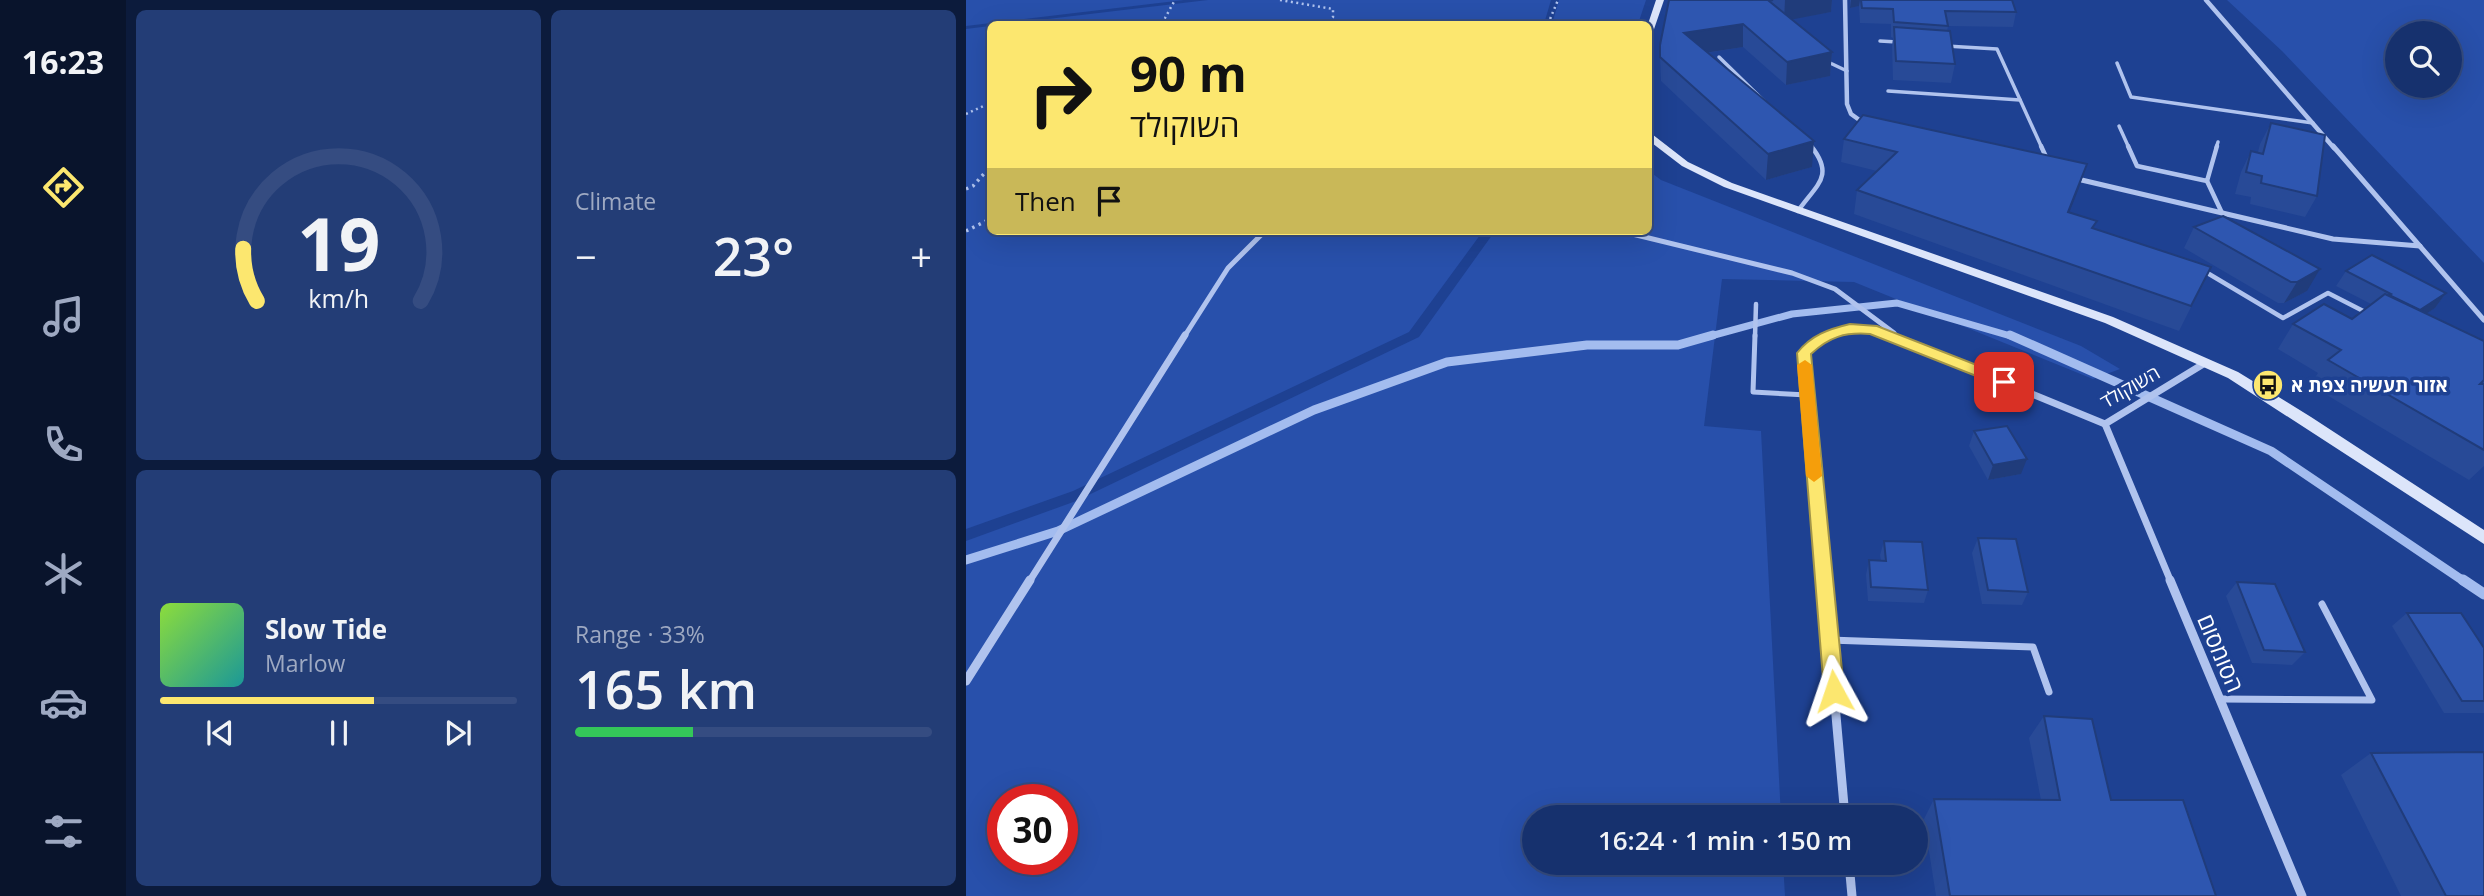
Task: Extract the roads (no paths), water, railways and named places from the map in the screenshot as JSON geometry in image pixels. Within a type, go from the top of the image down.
[{"type":"street","points":[[1652,23],[1660,0]]},
{"type":"street","points":[[1845,0],[1847,104],[1851,114],[1873,129]]},
{"type":"street","points":[[2206,0],[2484,320]]},
{"type":"street","points":[[1652,138],[1668,154],[1690,169],[1798,211],[2109,320],[2233,375],[2484,538]]},
{"type":"street","points":[[2066,176],[2333,239],[2420,246]]},
{"type":"street","points":[[966,681],[1228,268],[1261,235]]},
{"type":"street","points":[[1637,235],[1792,272],[1835,289],[1903,340]]},
{"type":"street","name":"השוקולד","points":[[1844,805],[1804,353],[1833,332],[1850,328],[1872,329],[2105,424],[2205,363]]},
{"type":"street","name":"הסומסום","points":[[2105,424],[2302,896]]},
{"type":"street","points":[[1850,875],[1852,896]]},
{"type":"lane","points":[[1880,41],[1906,43]]},
{"type":"lane","points":[[1945,46],[1997,49],[2047,161]]},
{"type":"lane","points":[[1819,55],[1847,71]]},
{"type":"lane","points":[[1719,57],[1767,103]]},
{"type":"lane","points":[[2117,63],[2131,97],[2315,123]]},
{"type":"lane","points":[[1888,92],[2020,100]]},
{"type":"lane","points":[[2119,126],[2137,166],[2207,181]]},
{"type":"lane","points":[[1798,211],[1824,174],[1823,161],[1805,139]]},
{"type":"lane","points":[[2218,142],[2207,181],[2222,213]]},
{"type":"lane","points":[[2196,266],[2283,318],[2328,293],[2376,317]]},
{"type":"lane","points":[[1756,304],[1753,392],[1807,395]]},
{"type":"lane","points":[[2220,699],[2372,700],[2322,604]]},
{"type":"lane","points":[[1829,640],[2033,647],[2049,692]]},
{"type":"waterway","points":[[1707,337],[1792,314],[1897,303],[2014,337]]},
{"type":"waterway","points":[[966,560],[1058,531],[1314,410],[1447,362],[1587,345],[1678,345],[1713,335]]},
{"type":"waterway","points":[[2010,335],[2271,451],[2465,582]]},
{"type":"waterway","points":[[2463,580],[2484,594]]},
{"type":"place","name":"אזור תעשיה צפת א","points":[[2268,385]]}]
